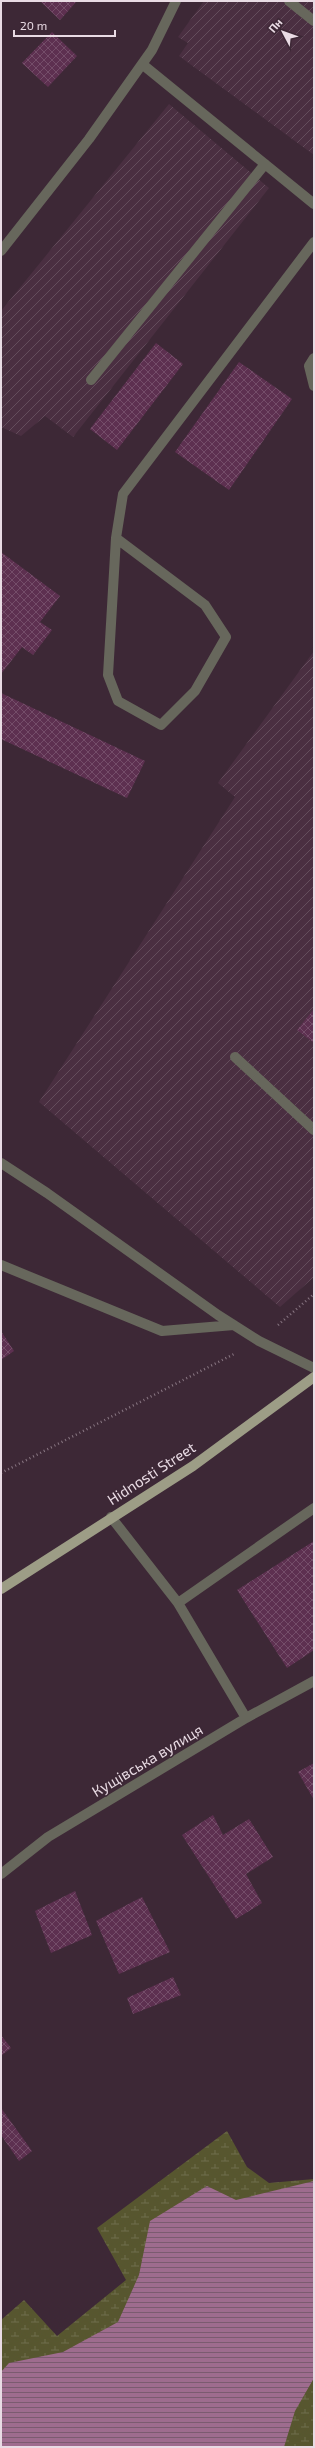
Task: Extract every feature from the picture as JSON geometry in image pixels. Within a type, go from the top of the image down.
[{"type":"main road","name":"Hidnosti Street","points":[[1,1589],[111,1517],[193,1466],[314,1377]]},
{"type":"street","points":[[1,252],[88,139],[152,50],[176,1]]},
{"type":"street","points":[[289,1],[314,21]]},
{"type":"street","points":[[142,64],[314,204]]},
{"type":"street","points":[[91,380],[265,164]]},
{"type":"street","points":[[116,538],[205,605],[226,637],[195,691],[161,725],[118,701],[108,674],[116,538],[124,494],[314,242]]},
{"type":"street","points":[[314,358],[309,366],[314,386]]},
{"type":"street","points":[[235,1057],[314,1130]]},
{"type":"street","points":[[1,1163],[234,1325],[259,1341],[314,1368]]},
{"type":"street","points":[[1,1265],[162,1331],[234,1325]]},
{"type":"street","points":[[178,1603],[314,1508]]},
{"type":"street","points":[[111,1517],[178,1603],[246,1718]]},
{"type":"street","name":"Кущівська вулиця","points":[[1,1874],[48,1837],[246,1718],[314,1681]]},
{"type":"path","points":[[1,1473],[259,1341],[314,1294]]},
{"type":"shaded area","points":[[204,1],[314,1],[314,155],[179,56],[188,43],[178,37]]},
{"type":"shaded area","points":[[169,104],[269,188],[73,437],[45,416],[21,436],[1,427],[1,311]]},
{"type":"shaded area","points":[[314,651],[314,1277],[280,1307],[39,1102],[235,797],[218,783]]},
{"type":"shaded area","points":[[314,2181],[314,2378],[295,2411],[284,2447],[1,2447],[1,2372],[9,2363],[63,2352],[118,2322],[139,2275],[150,2221],[207,2186],[236,2200]]},
{"type":"green space","points":[[227,2131],[247,2167],[269,2183],[314,2179],[314,2447],[1,2447],[1,2320],[24,2300],[57,2336],[126,2280],[97,2228]]},
{"type":"building","points":[[40,1],[77,1],[60,20]]},
{"type":"building","points":[[52,32],[77,56],[48,87],[22,63]]},
{"type":"building","points":[[156,343],[183,364],[117,450],[90,429]]},
{"type":"building","points":[[239,362],[292,399],[229,490],[175,452]]},
{"type":"building","points":[[1,552],[60,596],[40,622],[52,630],[33,655],[22,647],[1,674]]},
{"type":"building","points":[[1,693],[145,761],[127,798],[1,739]]},
{"type":"building","points":[[314,1009],[314,1043],[297,1030]]},
{"type":"building","points":[[1,1331],[14,1351],[1,1360]]},
{"type":"building","points":[[314,1541],[314,1650],[287,1668],[237,1590]]},
{"type":"building","points":[[314,1763],[314,1800],[298,1772]]},
{"type":"building","points":[[213,1815],[223,1835],[249,1819],[273,1857],[246,1874],[262,1903],[236,1919],[182,1835]]},
{"type":"building","points":[[75,1891],[92,1935],[51,1953],[35,1911]]},
{"type":"building","points":[[142,1897],[170,1952],[119,1974],[96,1921]]},
{"type":"building","points":[[173,1977],[181,1995],[133,2014],[127,1998]]},
{"type":"building","points":[[1,2035],[11,2048],[1,2056]]},
{"type":"building","points":[[1,2108],[32,2151],[19,2161],[1,2135]]}]
